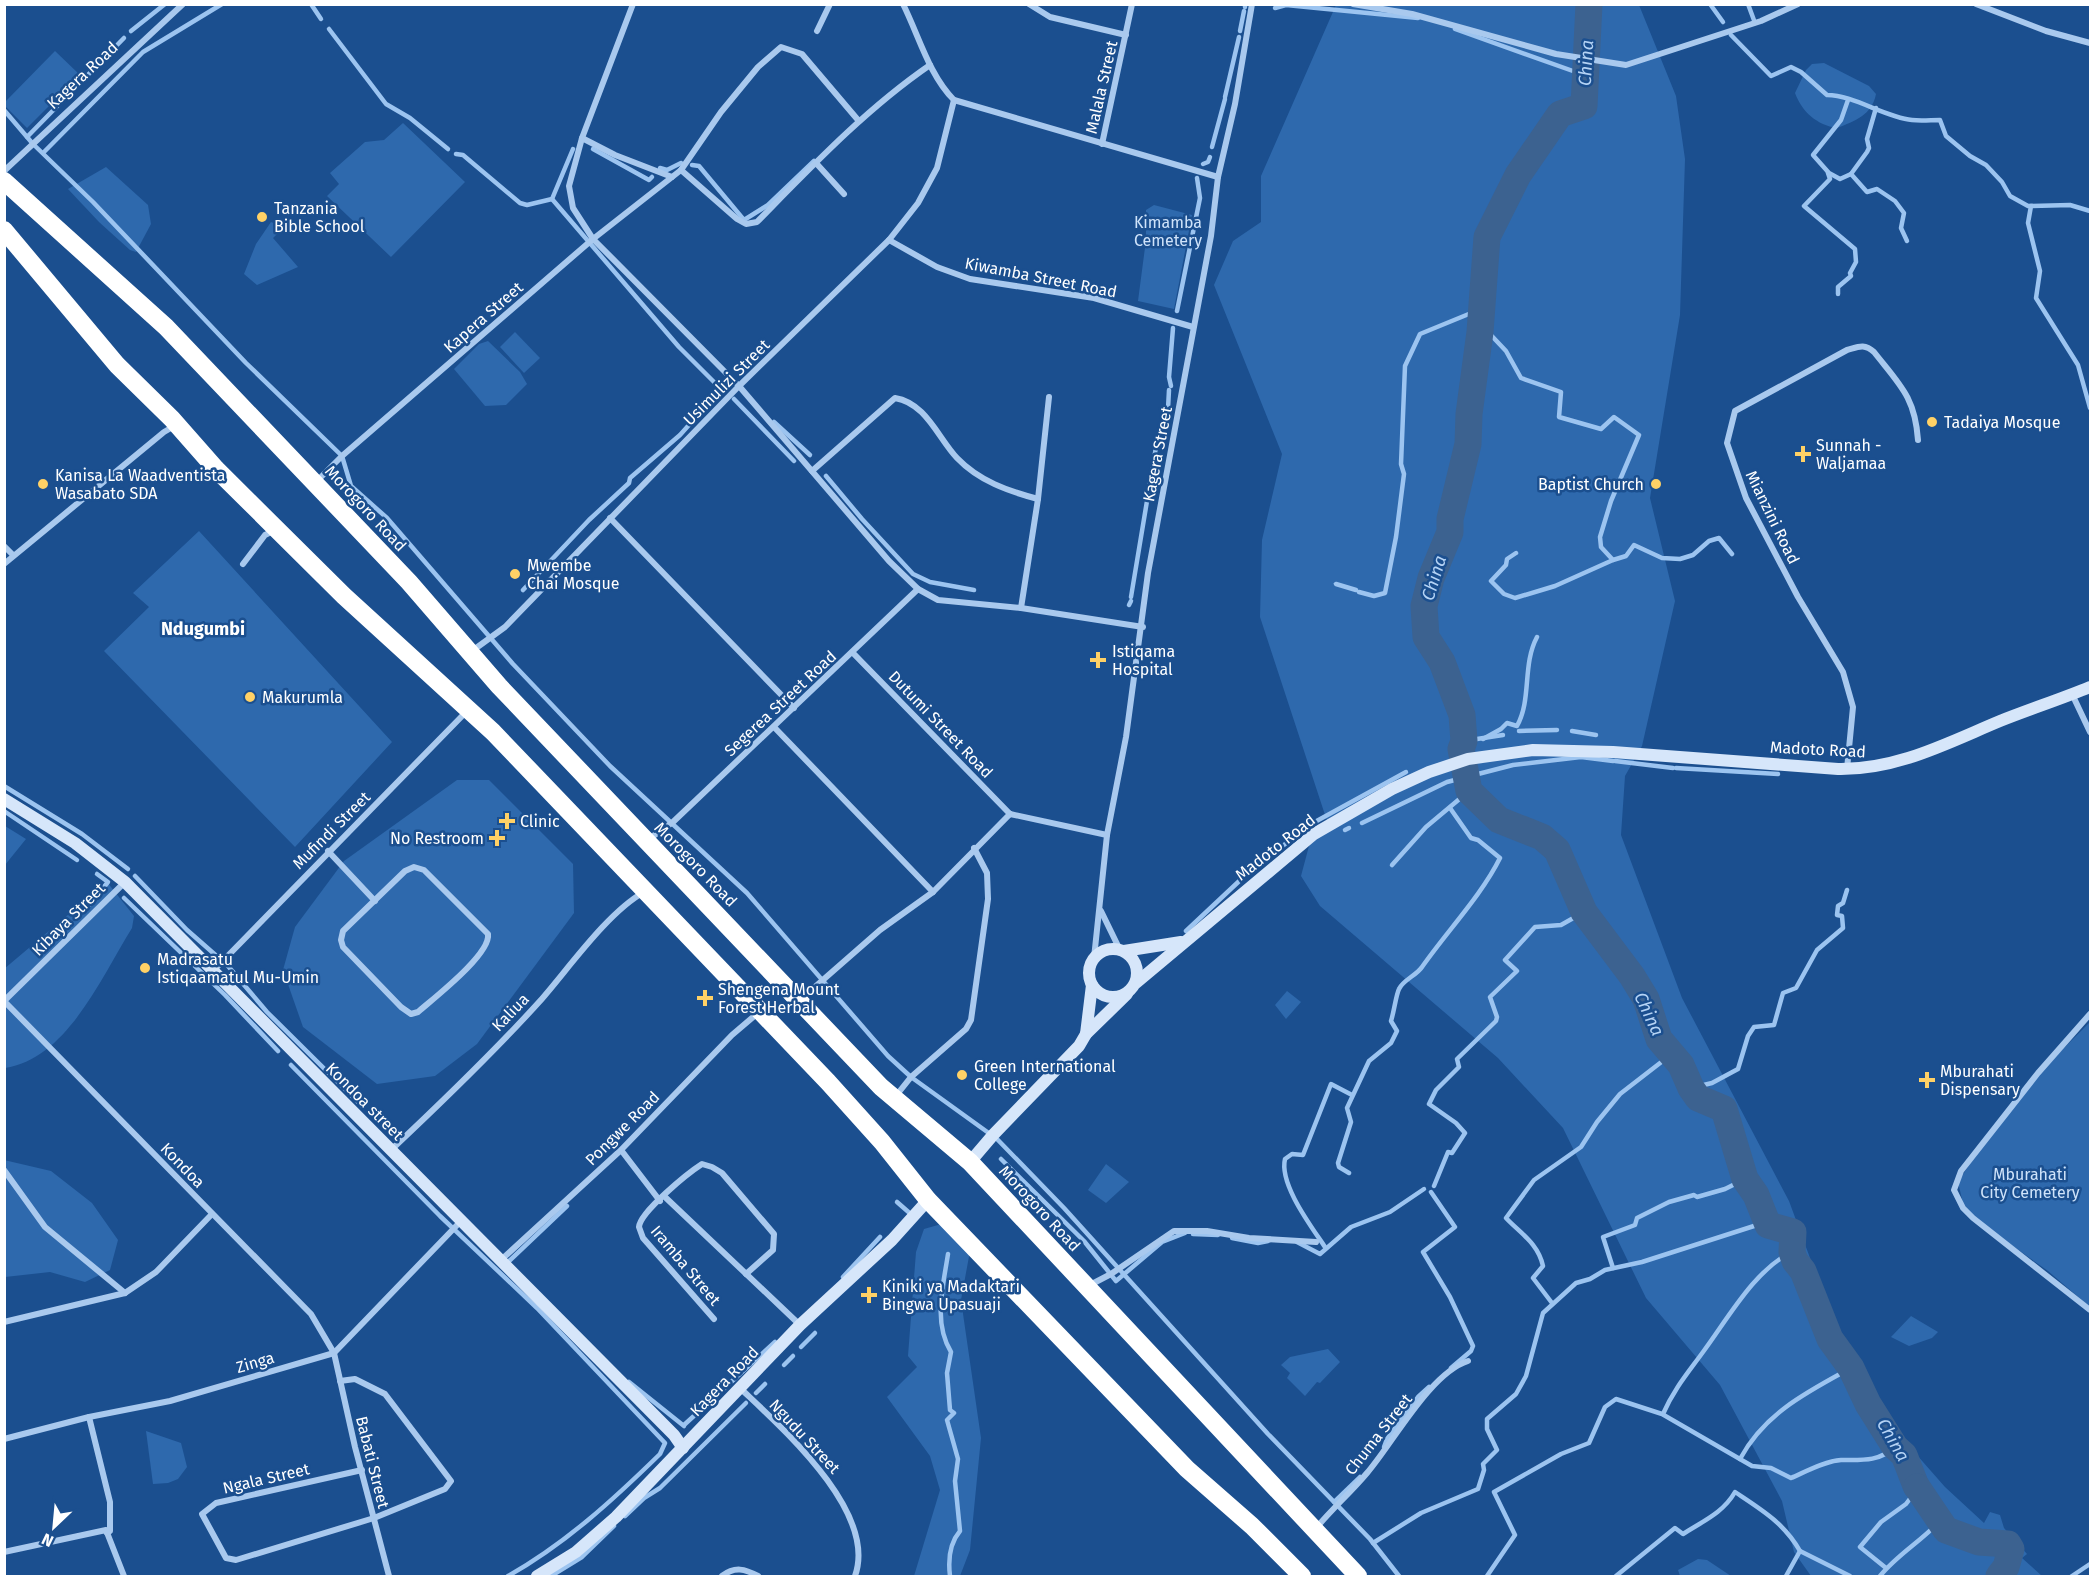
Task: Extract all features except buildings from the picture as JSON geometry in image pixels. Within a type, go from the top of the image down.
[{"type":"highway","name":"Morogoro Road","points":[[4,181],[166,327],[316,482],[498,686],[652,837],[799,1001],[894,1097],[970,1162],[1358,1576]]},
{"type":"highway","points":[[4,230],[117,365],[344,596],[469,708],[647,890],[882,1142],[928,1200],[1186,1469],[1252,1526],[1302,1576]]},
{"type":"main road","name":"Madoto Road","points":[[1136,982],[1314,834],[1392,789],[1429,772],[1468,759],[1533,750],[1613,752],[1847,770],[1876,768],[1926,754],[2016,714],[2091,687]]},
{"type":"main road","name":"Kondoa street","points":[[4,799],[75,843],[124,882],[674,1435],[683,1448]]},
{"type":"main road","points":[[1086,1034],[1092,985],[1089,971],[1094,958],[1109,950],[1122,951],[1182,942]]},
{"type":"main road","points":[[970,1162],[1136,982],[1136,965],[1122,951]]},
{"type":"main road","points":[[1092,985],[1107,996],[1127,994]]},
{"type":"main road","name":"Kagera Road","points":[[537,1576],[576,1552],[616,1517],[800,1325],[892,1240],[928,1200]]},
{"type":"street","name":"Kagera Road","points":[[4,171],[183,4]]},
{"type":"street","points":[[633,4],[582,138],[569,186],[569,198],[573,208],[593,239],[739,386],[889,561],[918,589],[939,600],[1021,608],[1143,627]]},
{"type":"street","points":[[817,31],[830,4]]},
{"type":"street","points":[[903,4],[930,65],[944,90],[954,100],[1218,177]]},
{"type":"street","name":"Malala Street","points":[[1029,4],[1050,17],[1126,35]]},
{"type":"street","name":"Malala Street","points":[[1102,144],[1132,4]]},
{"type":"street","name":"Kagera Street","points":[[1094,958],[1101,911],[1107,836],[1126,736],[1158,515],[1211,236],[1218,177],[1235,104],[1252,4]]},
{"type":"street","points":[[1353,4],[1379,6],[1412,14],[1556,54],[1626,64],[1761,21],[1798,4]]},
{"type":"street","points":[[1976,4],[2046,31],[2091,43]]},
{"type":"street","name":"Kapera Street","points":[[316,482],[342,456],[593,239],[681,170],[721,112],[758,67],[781,47],[802,54],[858,120]]},
{"type":"street","points":[[681,170],[737,219],[752,224],[757,222],[858,120],[930,65]]},
{"type":"street","name":"Usimulizi Street","points":[[470,652],[505,627],[739,386],[890,240],[918,203],[937,168],[954,100]]},
{"type":"street","points":[[582,138],[615,155],[672,177]]},
{"type":"street","points":[[816,162],[844,194]]},
{"type":"street","name":"Kiwamba Street Road","points":[[890,240],[937,267],[970,279],[1094,298],[1193,327]]},
{"type":"street","name":"Mianzini Road","points":[[1847,770],[1853,707],[1843,672],[1798,597],[1746,498],[1728,450],[1729,429],[1736,411],[1847,350],[1867,346],[1910,397],[1917,423],[1918,440]]},
{"type":"street","points":[[1021,608],[1038,499],[1049,397]]},
{"type":"street","points":[[812,471],[895,398],[904,400],[920,411],[956,457],[975,473],[1005,491],[1038,499]]},
{"type":"street","points":[[4,564],[164,432],[177,425]]},
{"type":"street","points":[[610,518],[794,708]]},
{"type":"street","points":[[243,564],[265,535],[276,529]]},
{"type":"street","points":[[4,546],[13,555]]},
{"type":"street","name":"Segerea Street Road","points":[[652,837],[673,822],[918,589]]},
{"type":"street","name":"Dutumi Street Road","points":[[853,653],[1010,814]]},
{"type":"street","points":[[2072,694],[2091,732]]},
{"type":"street","name":"Mufindi Street","points":[[213,971],[469,708]]},
{"type":"street","points":[[774,727],[933,892]]},
{"type":"street","points":[[799,1001],[880,930],[933,892],[1010,814],[1107,836]]},
{"type":"street","points":[[894,1097],[911,1077],[966,1029],[971,1020],[988,899],[987,873],[974,848]]},
{"type":"street","points":[[328,851],[375,901]]},
{"type":"street","points":[[414,867],[424,870],[488,934],[489,942],[477,958],[418,1012],[406,1013],[343,947],[341,940],[344,932],[375,901],[405,871],[414,867]]},
{"type":"street","name":"Kibaya Street","points":[[5,1001],[124,882]]},
{"type":"street","name":"Kaliua","points":[[390,1151],[498,1044],[611,920],[633,898],[647,890]]},
{"type":"street","points":[[1101,911],[1122,951]]},
{"type":"street","name":"Kondoa","points":[[5,1001],[311,1314],[334,1353]]},
{"type":"street","name":"Pongwe Road","points":[[501,1260],[621,1150],[732,1035],[760,1012]]},
{"type":"street","points":[[2091,1014],[2038,1073],[1961,1171],[1954,1190],[1963,1208],[1973,1218],[2091,1310]]},
{"type":"street","name":"Iramba Street","points":[[621,1150],[663,1199]]},
{"type":"street","name":"Iramba Street","points":[[714,1319],[640,1233],[639,1222],[644,1214],[663,1199],[686,1175],[702,1164],[722,1173],[771,1229],[776,1239],[773,1250],[747,1274]]},
{"type":"street","points":[[4,1170],[45,1227],[125,1293]]},
{"type":"street","points":[[663,1199],[800,1325]]},
{"type":"street","points":[[4,1322],[125,1293],[143,1284],[212,1214]]},
{"type":"street","name":"Zinga","points":[[4,1439],[89,1417],[170,1401],[334,1353],[462,1221]]},
{"type":"street","points":[[1088,1287],[1174,1231],[1207,1231],[1249,1238],[1316,1242]]},
{"type":"street","name":"Babati Street","points":[[334,1353],[389,1576]]},
{"type":"street","name":"Chuma Street","points":[[1315,1530],[1380,1457],[1415,1406],[1444,1377],[1468,1361]]},
{"type":"street","points":[[340,1381],[355,1379],[385,1394],[451,1481],[445,1489],[374,1518]]},
{"type":"street","name":"Ngudu Street","points":[[740,1388],[830,1482],[843,1506],[858,1548],[855,1576]]},
{"type":"street","points":[[89,1417],[110,1502],[110,1531],[107,1533]]},
{"type":"street","name":"Ngala Street","points":[[362,1470],[216,1503],[202,1514],[223,1554],[231,1560],[263,1554],[374,1518]]},
{"type":"street","points":[[4,1552],[106,1530],[124,1576]]},
{"type":"street","points":[[722,1576],[735,1569],[745,1569],[758,1576]]},
{"type":"green space","points":[[1336,5],[1639,5],[1676,96],[1685,159],[1680,315],[1650,498],[1675,601],[1642,746],[1625,776],[1621,835],[1682,998],[1789,1201],[1858,1388],[1945,1487],[1984,1523],[1990,1512],[2000,1515],[2004,1528],[2027,1554],[2022,1558],[2042,1576],[1811,1576],[1794,1552],[1782,1501],[1720,1385],[1646,1298],[1563,1128],[1498,1058],[1320,906],[1301,876],[1309,846],[1328,824],[1260,617],[1262,540],[1282,454],[1214,285],[1233,241],[1261,222],[1261,176]]},
{"type":"green space","points":[[55,51],[80,75],[27,128],[5,106],[5,102]]},
{"type":"green space","points":[[1824,63],[1869,86],[1876,94],[1867,112],[1856,120],[1837,128],[1817,121],[1806,112],[1795,93],[1806,70],[1812,64]]},
{"type":"green space","points":[[403,123],[465,182],[391,257],[327,196],[339,184],[330,173],[365,142],[384,140]]},
{"type":"green space","points":[[106,167],[148,205],[151,224],[136,252],[130,250],[99,222],[68,189]]},
{"type":"green space","name":"Kimamba Cemetery","points":[[1154,205],[1192,215],[1174,309],[1138,301],[1146,240],[1146,210]]},
{"type":"green space","points":[[271,222],[284,227],[273,238],[298,267],[257,285],[244,274],[256,244]]},
{"type":"green space","points":[[515,332],[540,358],[524,373],[500,347]]},
{"type":"green space","points":[[488,341],[520,372],[527,384],[506,405],[485,406],[454,369],[479,344]]},
{"type":"green space","name":"Makurumla","points":[[199,531],[392,742],[295,847],[104,651],[149,607],[133,593]]},
{"type":"green space","points":[[457,780],[489,780],[573,864],[574,913],[477,1044],[435,1076],[377,1084],[303,1027],[283,970],[295,927],[344,861]]},
{"type":"green space","points":[[5,826],[26,839],[5,865]]},
{"type":"green space","points":[[107,882],[134,916],[132,928],[95,991],[65,1032],[47,1049],[27,1061],[5,1068],[4,969]]},
{"type":"green space","points":[[1287,991],[1301,1002],[1286,1019],[1275,1005]]},
{"type":"green space","name":"Mburahati City Cemetery","points":[[2090,1022],[2090,1307],[2048,1271],[1965,1212],[1958,1182],[1997,1122],[2045,1067]]},
{"type":"green space","points":[[4,1160],[51,1171],[92,1203],[118,1240],[110,1270],[85,1282],[50,1272],[5,1277]]},
{"type":"green space","points":[[1106,1164],[1129,1182],[1106,1203],[1088,1190]]},
{"type":"green space","points":[[945,1223],[970,1251],[961,1300],[981,1438],[970,1550],[960,1576],[914,1576],[940,1490],[930,1456],[887,1397],[917,1367],[908,1356],[916,1252],[924,1229]]},
{"type":"green space","points":[[1911,1316],[1938,1332],[1932,1338],[1909,1346],[1891,1337]]},
{"type":"green space","points":[[1328,1349],[1340,1362],[1305,1396],[1287,1378],[1290,1373],[1281,1365],[1290,1357]]},
{"type":"green space","points":[[146,1431],[181,1443],[187,1467],[178,1479],[168,1483],[153,1484]]},
{"type":"green space","points":[[1698,1559],[1707,1560],[1731,1576],[1680,1576],[1678,1570]]},
{"type":"waterway","points":[[131,31],[165,4]]},
{"type":"waterway","points":[[44,152],[143,52],[222,4]]},
{"type":"waterway","points":[[311,4],[321,19]]},
{"type":"waterway","name":"China","points":[[1589,4],[1584,106],[1560,114],[1518,175],[1487,237],[1468,444],[1450,519],[1450,532],[1431,578],[1424,606],[1426,637],[1442,662],[1462,715],[1464,741],[1461,749],[1469,791],[1499,820],[1542,837],[1557,850],[1584,912],[1632,976],[1646,999],[1659,1039],[1681,1065],[1698,1098],[1724,1109],[1745,1179],[1756,1195],[1768,1225],[1793,1232],[1792,1252],[1795,1261],[1803,1271],[1830,1339],[1851,1368],[1868,1404],[1895,1447],[1904,1455],[1916,1486]]},
{"type":"waterway","points":[[1710,4],[1723,22]]},
{"type":"waterway","points":[[1748,4],[1755,23]]},
{"type":"waterway","points":[[1275,8],[1286,5],[1418,18]]},
{"type":"waterway","points":[[1240,31],[1244,11]]},
{"type":"waterway","points":[[329,29],[386,104],[410,118],[448,149]]},
{"type":"waterway","points":[[1455,29],[1587,76]]},
{"type":"waterway","points":[[1731,35],[1771,76],[1791,67],[1801,72],[1827,95],[1848,98],[1901,118],[1940,120],[1946,136],[1970,156],[1986,165],[2002,182],[2010,196],[2028,206],[2070,205],[2090,211]]},
{"type":"waterway","points":[[1225,97],[1239,37]]},
{"type":"waterway","points":[[27,137],[124,38]]},
{"type":"waterway","points":[[1212,147],[1225,99]]},
{"type":"waterway","points":[[1848,100],[1841,120],[1813,155],[1829,173],[1840,179],[1851,174],[1867,152],[1869,148],[1867,139],[1876,108]]},
{"type":"waterway","points":[[4,110],[33,144],[93,202],[246,363],[342,456],[351,486],[387,518],[513,664],[610,766],[747,893],[888,1056],[911,1077],[997,1139],[1064,1208],[1268,1434],[1370,1539],[1399,1576]]},
{"type":"waterway","points":[[456,154],[463,155],[520,203],[527,205],[552,199],[573,149]]},
{"type":"waterway","points":[[593,149],[649,180],[652,177]]},
{"type":"waterway","points":[[1203,164],[1208,162],[1210,157]]},
{"type":"waterway","points":[[692,165],[699,166],[744,220],[768,205],[814,161]]},
{"type":"waterway","points":[[660,168],[667,170],[681,163]]},
{"type":"waterway","points":[[1828,173],[1830,179],[1804,206],[1855,249],[1856,262],[1850,273],[1851,276],[1838,287],[1838,294]]},
{"type":"waterway","points":[[1851,174],[1867,192],[1877,189],[1895,201],[1904,213],[1901,228],[1907,241]]},
{"type":"waterway","points":[[1177,311],[1200,198],[1197,178]]},
{"type":"waterway","points":[[523,590],[589,520],[629,483],[630,478],[680,435],[721,389],[679,347],[552,199]]},
{"type":"waterway","points":[[2031,206],[2028,223],[2040,271],[2036,298],[2078,365],[2090,408]]},
{"type":"waterway","points":[[1359,592],[1374,596],[1385,593],[1396,537],[1404,474],[1401,464],[1405,366],[1420,334],[1481,309]]},
{"type":"waterway","points":[[1171,386],[1169,377],[1173,328]]},
{"type":"waterway","points":[[1480,332],[1489,333],[1506,351],[1521,378],[1561,392],[1559,417],[1601,429],[1614,417],[1639,435],[1611,501],[1600,537],[1601,547],[1613,560],[1626,556],[1634,545],[1662,558],[1680,559],[1693,555],[1709,541],[1719,538],[1732,554]]},
{"type":"waterway","points":[[1168,409],[1169,390]]},
{"type":"waterway","points":[[734,399],[794,461]]},
{"type":"waterway","points":[[1131,597],[1157,441],[1167,415]]},
{"type":"waterway","points":[[774,422],[810,455]]},
{"type":"waterway","points":[[826,476],[913,574],[930,582],[974,590]]},
{"type":"waterway","points":[[1516,553],[1507,559],[1506,565],[1491,581],[1504,594],[1515,598],[1555,586],[1613,560]]},
{"type":"waterway","points":[[1336,584],[1356,590]]},
{"type":"waterway","points":[[1129,605],[1131,601]]},
{"type":"waterway","points":[[1483,739],[1507,723],[1517,726],[1522,716],[1532,648],[1537,637]]},
{"type":"waterway","points":[[1519,731],[1557,730]]},
{"type":"waterway","points":[[1572,731],[1596,735]]},
{"type":"waterway","points":[[1464,741],[1503,735]]},
{"type":"waterway","points":[[1362,823],[1447,782],[1513,765],[1581,757],[1613,761]]},
{"type":"waterway","points":[[1615,761],[1673,768]]},
{"type":"waterway","points":[[1676,768],[1778,774]]},
{"type":"waterway","points":[[1313,823],[1406,772]]},
{"type":"waterway","points":[[4,786],[82,834],[128,869]]},
{"type":"waterway","points":[[1392,865],[1426,827],[1469,791]]},
{"type":"waterway","points":[[1349,1173],[1339,1167],[1338,1163],[1351,1122],[1347,1108],[1369,1061],[1391,1043],[1397,1031],[1391,1021],[1399,989],[1422,967],[1474,899],[1500,858],[1478,840],[1471,838],[1450,808]]},
{"type":"waterway","points":[[4,811],[77,860]]},
{"type":"waterway","points":[[1345,830],[1349,828]]},
{"type":"waterway","points":[[1290,840],[1302,831]]},
{"type":"waterway","points":[[1281,847],[1288,842]]},
{"type":"waterway","points":[[1186,931],[1251,870],[1276,851]]},
{"type":"waterway","points":[[90,904],[108,882],[97,874]]},
{"type":"waterway","points":[[135,876],[187,930],[228,966],[267,1012],[362,1106]]},
{"type":"waterway","points":[[1691,1088],[1712,1083],[1738,1069],[1748,1036],[1754,1027],[1774,1025],[1783,993],[1796,988],[1817,950],[1843,928],[1842,916],[1837,915],[1838,906],[1843,903],[1847,890]]},
{"type":"waterway","points":[[124,898],[225,995],[278,1051]]},
{"type":"waterway","points":[[1434,1186],[1448,1152],[1452,1153],[1465,1133],[1456,1123],[1429,1104],[1436,1090],[1459,1067],[1457,1059],[1496,1021],[1497,1017],[1490,997],[1517,971],[1505,960],[1535,927],[1561,925],[1584,912]]},
{"type":"waterway","points":[[1552,1303],[1533,1278],[1543,1266],[1541,1258],[1528,1239],[1506,1218],[1534,1180],[1581,1147],[1597,1122],[1620,1094],[1673,1053]]},
{"type":"waterway","points":[[291,1065],[440,1216],[537,1308],[665,1443],[660,1454],[588,1520],[549,1550],[508,1576]]},
{"type":"waterway","points":[[1325,1247],[1291,1192],[1284,1169],[1285,1159],[1292,1154],[1303,1155],[1331,1084],[1352,1095]]},
{"type":"waterway","points":[[1001,1159],[1084,1241],[1116,1281],[1162,1242],[1185,1233]]},
{"type":"waterway","points":[[1613,1268],[1603,1237],[1635,1225],[1637,1218],[1669,1202],[1725,1189],[1745,1179]]},
{"type":"waterway","points":[[1297,1242],[1320,1254],[1351,1227],[1390,1212],[1424,1189]]},
{"type":"waterway","points":[[1431,1192],[1455,1227],[1423,1252],[1450,1297],[1473,1346],[1471,1351],[1451,1368]]},
{"type":"waterway","points":[[897,1202],[913,1216]]},
{"type":"waterway","points":[[506,1264],[567,1206]]},
{"type":"waterway","points":[[1373,1543],[1421,1513],[1478,1489],[1484,1470],[1483,1464],[1497,1450],[1487,1429],[1487,1419],[1516,1394],[1526,1376],[1543,1313],[1576,1283],[1590,1279],[1605,1270],[1642,1262],[1754,1226],[1762,1216]]},
{"type":"waterway","points":[[1193,1234],[1218,1235]]},
{"type":"waterway","points":[[843,1277],[880,1237]]},
{"type":"waterway","points":[[1232,1238],[1258,1243],[1268,1241]]},
{"type":"waterway","points":[[1663,1414],[1681,1382],[1743,1296],[1766,1270],[1792,1252]]},
{"type":"waterway","points":[[948,1254],[941,1317],[945,1341],[951,1352],[947,1373],[950,1410],[954,1413],[947,1420],[958,1459],[955,1481],[960,1531],[950,1552],[950,1576]]},
{"type":"waterway","points":[[801,1347],[815,1333]]},
{"type":"waterway","points":[[684,1425],[775,1342]]},
{"type":"waterway","points":[[784,1365],[793,1356]]},
{"type":"waterway","points":[[1740,1459],[1762,1429],[1788,1405],[1851,1368]]},
{"type":"waterway","points":[[629,1382],[684,1426]]},
{"type":"waterway","points":[[756,1393],[765,1384]]},
{"type":"waterway","points":[[1384,1447],[1387,1439],[1418,1397],[1429,1387]]},
{"type":"waterway","points":[[1487,1576],[1515,1535],[1494,1492],[1561,1454],[1589,1443],[1605,1407],[1616,1399],[1662,1414],[1752,1466],[1771,1468],[1791,1478],[1828,1462],[1876,1458],[1895,1447]]},
{"type":"waterway","points":[[625,1516],[644,1498],[660,1488],[746,1403]]},
{"type":"waterway","points":[[1334,1502],[1360,1477]]},
{"type":"waterway","name":"China","points":[[1917,1487],[1946,1530],[1979,1542],[2008,1544],[2011,1549],[2006,1567],[1999,1576]]},
{"type":"waterway","points":[[1886,1568],[1860,1547],[1881,1522],[1906,1504],[1918,1488]]},
{"type":"waterway","points":[[1616,1576],[1675,1528],[1683,1534],[1712,1516],[1725,1506],[1735,1492],[1780,1525],[1800,1551]]},
{"type":"waterway","points":[[1880,1576],[1939,1522]]},
{"type":"waterway","points":[[551,1576],[582,1557],[614,1526]]},
{"type":"waterway","points":[[1786,1576],[1800,1551],[1850,1576]]},
{"type":"waterway","points":[[2072,1576],[2090,1564]]},
{"type":"place","name":"Tanzania Bible School","points":[[262,217]]},
{"type":"place","name":"Tadaiya Mosque","points":[[1932,422]]},
{"type":"place","name":"Sunnah - Waljamaa","points":[[1803,454]]},
{"type":"place","name":"Kanisa La Waadventista Wasabato SDA","points":[[43,484]]},
{"type":"place","name":"Baptist Church","points":[[1656,484]]},
{"type":"place","name":"Mwembe Chai Mosque","points":[[515,574]]},
{"type":"place","name":"Istiqama Hospital","points":[[1098,660]]},
{"type":"place","name":"Makurumla","points":[[250,697]]},
{"type":"place","name":"Clinic","points":[[507,821]]},
{"type":"place","name":"No Restroom","points":[[497,838]]},
{"type":"place","name":"Madrasatu Istiqaamatul Mu-Umin","points":[[145,968]]},
{"type":"place","name":"Shengena Mount Forest Herbal","points":[[705,998]]},
{"type":"place","name":"Green International College","points":[[962,1075]]},
{"type":"place","name":"Mburahati Dispensary","points":[[1927,1080]]},
{"type":"place","name":"Kiniki ya Madaktari Bingwa Upasuaji","points":[[869,1295]]},
{"type":"district","name":"Ndugumbi","points":[[203,629]]}]
